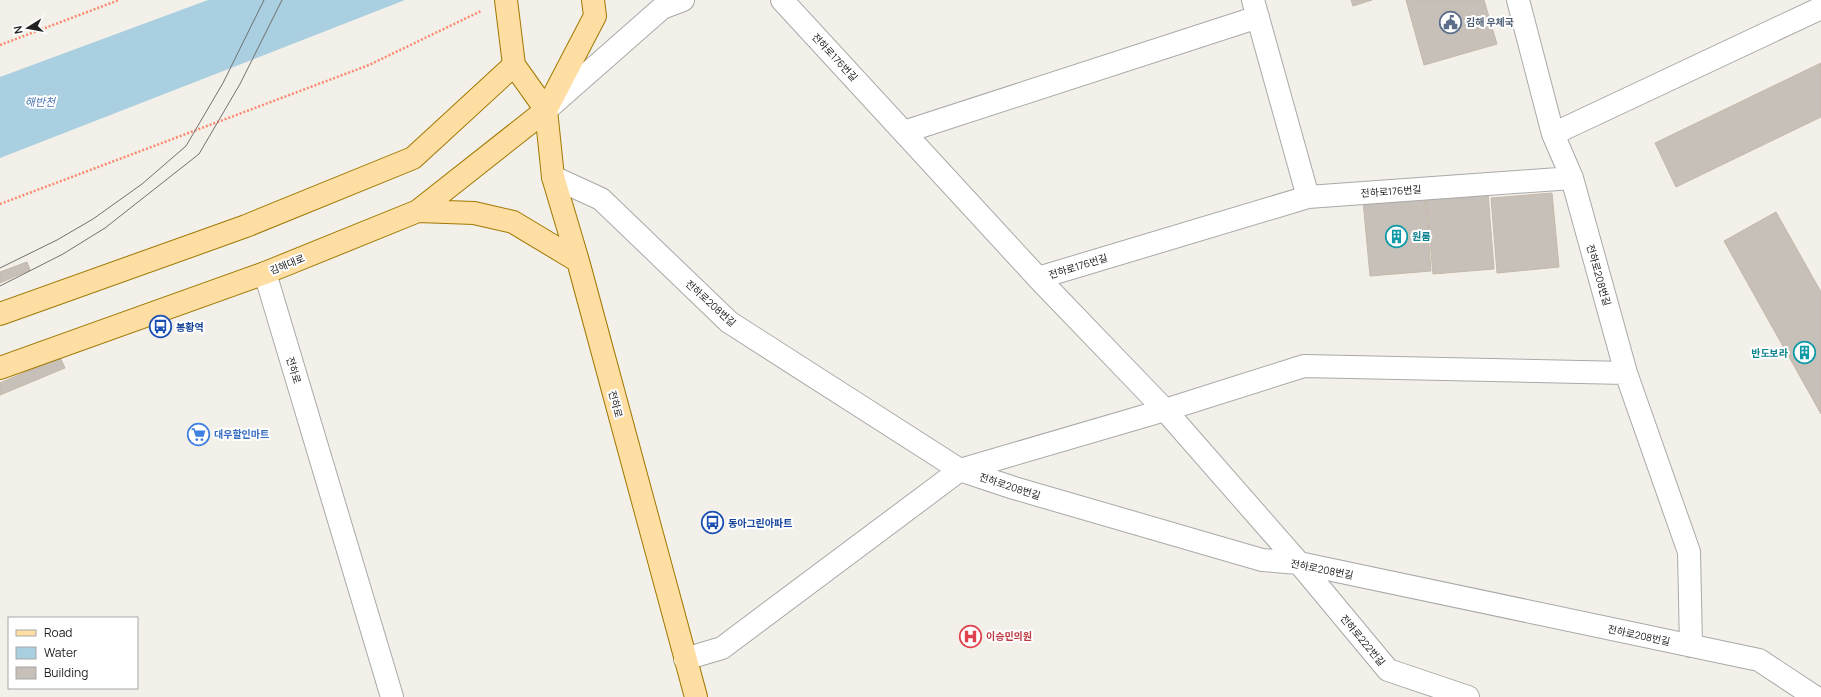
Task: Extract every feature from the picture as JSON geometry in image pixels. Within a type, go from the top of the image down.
[{"type":"main road","points":[[506,0],[514,65],[546,110],[594,8]]},
{"type":"main road","points":[[0,314],[246,226],[413,158],[514,65]]},
{"type":"main road","name":"전하로","points":[[546,110],[553,177],[578,261],[696,697]]},
{"type":"main road","name":"김해대로","points":[[0,368],[265,274],[418,211],[546,110]]},
{"type":"main road","points":[[418,211],[474,213],[513,222],[578,261]]},
{"type":"street","points":[[546,110],[662,8],[683,0]]},
{"type":"street","name":"전하로176번길","points":[[782,0],[1038,278],[1165,410],[1299,563]]},
{"type":"street","points":[[1518,0],[1553,134],[1572,178]]},
{"type":"street","points":[[1553,134],[1821,8]]},
{"type":"street","points":[[904,132],[1256,9],[1308,196]]},
{"type":"street","name":"전하로208번길","points":[[553,177],[601,198],[729,322],[960,470],[1014,488],[1262,560],[1299,563],[1759,660],[1815,697]]},
{"type":"street","name":"전하로176번길","points":[[1038,278],[1308,196],[1572,178]]},
{"type":"street","name":"전하로208번길","points":[[1572,178],[1626,373],[1689,552],[1691,646]]},
{"type":"street","name":"전하로","points":[[265,274],[392,697]]},
{"type":"street","name":"전하로208번길","points":[[960,470],[1165,410],[1304,366],[1626,373]]},
{"type":"street","points":[[685,659],[722,648],[960,470]]},
{"type":"street","name":"전하로222번길","points":[[1299,563],[1388,670],[1468,697]]},
{"type":"path","points":[[0,45],[119,0]]},
{"type":"path","points":[[0,204],[369,65],[484,10]]},
{"type":"water","name":"해반천","points":[[208,0],[405,0],[0,158],[0,77]]},
{"type":"building","points":[[1351,0],[1372,0],[1353,6]]},
{"type":"building","name":"김해 우체국","points":[[1406,0],[1484,0],[1497,44],[1424,65]]},
{"type":"building","points":[[1821,63],[1821,117],[1676,187],[1655,143]]},
{"type":"building","name":"원룸","points":[[1488,193],[1494,269],[1433,274],[1426,199]]},
{"type":"building","points":[[1552,193],[1559,267],[1497,273],[1491,198]]},
{"type":"building","name":"원룸","points":[[1425,196],[1431,271],[1370,276],[1363,201]]},
{"type":"building","name":"반도보라","points":[[1776,212],[1821,292],[1821,414],[1724,241]]},
{"type":"building","points":[[27,262],[30,270],[0,283],[0,272]]},
{"type":"building","points":[[60,357],[65,368],[0,395],[0,383]]},
{"type":"tram line","points":[[0,268],[57,240],[93,219],[142,184],[186,146],[223,83],[264,0]]},
{"type":"tram line","points":[[0,286],[63,254],[105,228],[199,154],[240,84],[282,0]]},
{"type":"place","name":"김해 우체국","points":[[1451,22]]},
{"type":"place","name":"원룸","points":[[1397,236]]},
{"type":"place","name":"봉황역","points":[[160,327]]},
{"type":"place","name":"반도보라","points":[[1804,353]]},
{"type":"place","name":"대우할인마트","points":[[198,434]]},
{"type":"place","name":"동아그린아파트","points":[[713,523]]},
{"type":"place","name":"이승민의원","points":[[971,636]]}]
